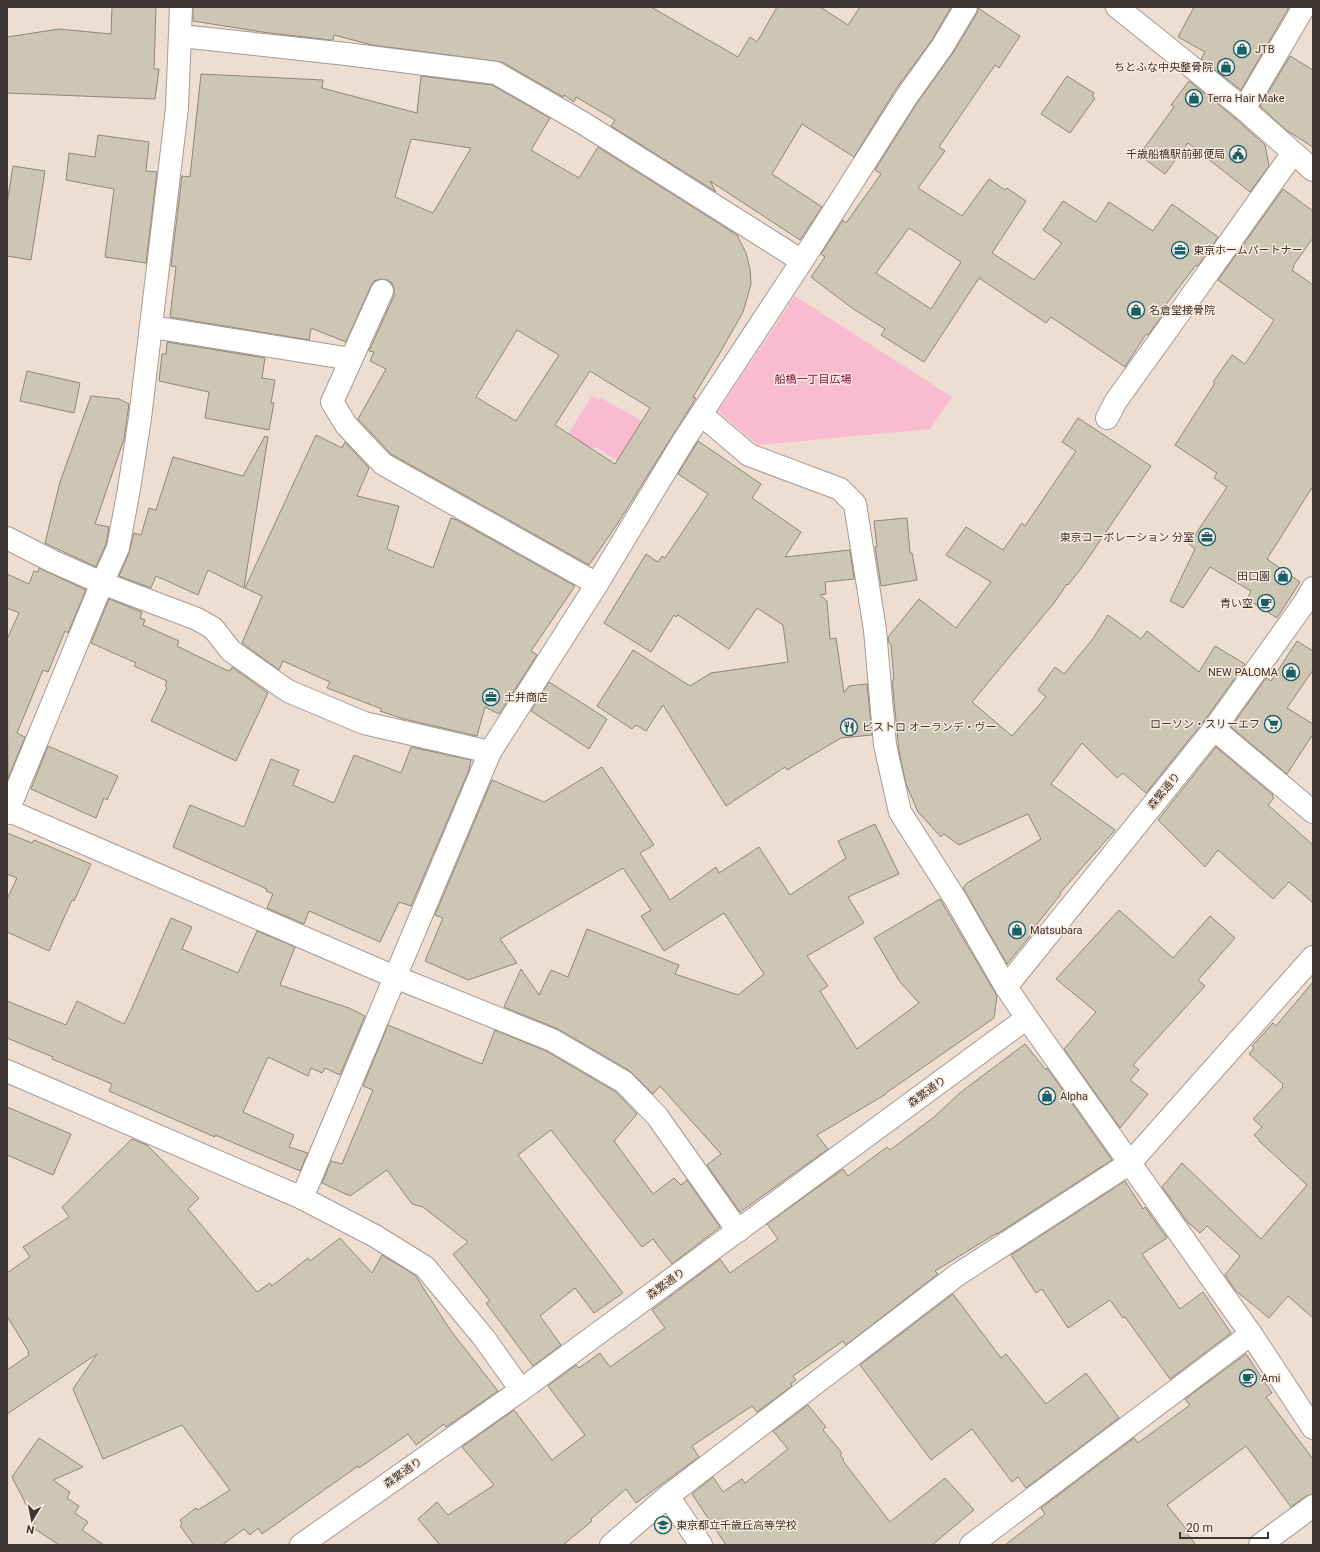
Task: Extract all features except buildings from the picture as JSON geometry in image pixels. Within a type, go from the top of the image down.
[{"type":"street","points":[[182,7],[177,108],[152,327],[132,473],[118,548],[7,811],[395,977],[552,1040],[624,1082],[657,1116],[738,1231]]},
{"type":"street","points":[[302,1198],[490,752],[597,584],[684,440],[702,415],[966,7]]},
{"type":"street","points":[[1117,7],[1244,109],[1313,170]]},
{"type":"street","points":[[1244,109],[1304,7]]},
{"type":"street","points":[[181,36],[346,54],[496,74],[582,123],[802,261]]},
{"type":"street","points":[[1107,418],[1116,401],[1293,153]]},
{"type":"street","points":[[382,291],[332,402],[346,426],[383,464],[597,584]]},
{"type":"street","points":[[152,327],[351,359]]},
{"type":"street","points":[[702,415],[749,455],[840,489],[855,504],[875,630],[885,745],[900,812],[956,900],[1006,987],[1251,1334],[1313,1428]]},
{"type":"street","points":[[7,538],[52,562],[102,583],[197,619],[213,628],[231,651],[288,691],[364,723],[490,752]]},
{"type":"street","name":"森繁通り","points":[[1006,987],[1214,729],[1305,602],[1313,588]]},
{"type":"street","points":[[1214,729],[1313,812]]},
{"type":"street","points":[[611,1545],[668,1496],[957,1275],[1130,1163],[1313,958]]},
{"type":"street","name":"森繁通り","points":[[301,1545],[521,1390],[1027,1018]]},
{"type":"street","points":[[7,1070],[302,1198],[375,1236],[425,1267],[484,1338],[521,1390]]},
{"type":"street","points":[[971,1545],[1251,1334]]},
{"type":"street","points":[[668,1496],[701,1545]]},
{"type":"street","points":[[1260,1545],[1313,1506]]},
{"type":"green space","name":"船橋一丁目広場","points":[[795,296],[952,397],[930,429],[758,445],[718,411]]},
{"type":"green space","points":[[592,396],[599,400],[601,398],[642,421],[618,461],[595,447],[592,449],[568,434]]},
{"type":"place","name":"JTB","points":[[1242,49]]},
{"type":"place","name":"ちとふな中央整骨院","points":[[1226,67]]},
{"type":"place","name":"Terra Hair Make","points":[[1194,98]]},
{"type":"place","name":"千歳船橋駅前郵便局","points":[[1238,154]]},
{"type":"place","name":"東京ホームパートナー","points":[[1180,250]]},
{"type":"place","name":"名倉堂接骨院","points":[[1136,310]]},
{"type":"place","name":"東京コーポレーション 分室","points":[[1207,537]]},
{"type":"place","name":"田口園","points":[[1283,576]]},
{"type":"place","name":"青い空","points":[[1266,603]]},
{"type":"place","name":"NEW PALOMA","points":[[1291,672]]},
{"type":"place","name":"土井商店","points":[[491,697]]},
{"type":"place","name":"ローソン・スリーエフ","points":[[1273,724]]},
{"type":"place","name":"ビストロ オーランデ・ヴー","points":[[849,727]]},
{"type":"place","name":"Matsubara","points":[[1017,930]]},
{"type":"place","name":"Alpha","points":[[1047,1096]]},
{"type":"place","name":"Ami","points":[[1248,1378]]},
{"type":"place","name":"東京都立千歳丘高等学校","points":[[663,1525]]}]
